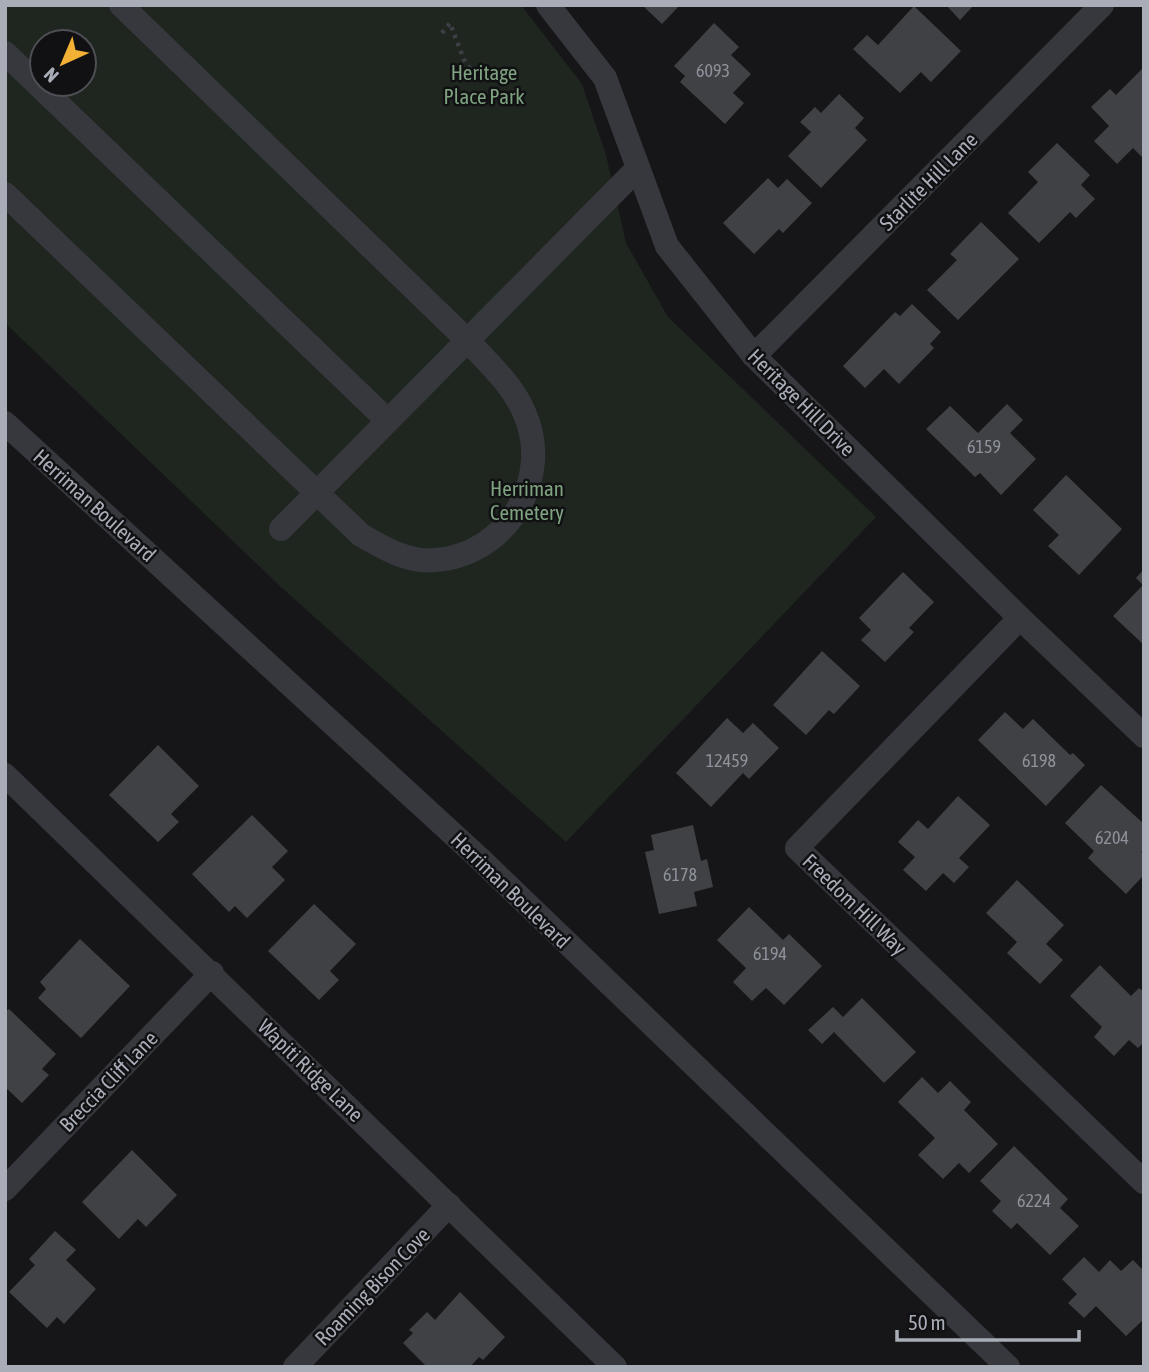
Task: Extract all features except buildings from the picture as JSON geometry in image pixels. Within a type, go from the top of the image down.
[{"type":"street","points":[[5,194],[361,535],[392,553],[434,561],[470,552],[501,531],[522,506],[532,478],[533,448],[525,413],[508,385],[468,341],[121,5]]},
{"type":"street","name":"Heritage Hill Drive","points":[[548,5],[605,78],[667,246],[754,356],[1144,736]]},
{"type":"street","name":"Starlite Hill Lane","points":[[754,356],[1102,5]]},
{"type":"street","points":[[5,53],[388,421]]},
{"type":"street","points":[[281,529],[638,168]]},
{"type":"street","name":"Herriman Boulevard","points":[[5,423],[479,858],[1009,1367]]},
{"type":"street","name":"Freedom Hill Way","points":[[1020,618],[797,848],[1144,1182]]},
{"type":"street","name":"Wapiti Ridge Lane","points":[[5,775],[615,1367]]},
{"type":"street","name":"Breccia Cliff Lane","points":[[5,1189],[212,974]]},
{"type":"street","name":"Roaming Bison Cove","points":[[295,1367],[449,1205]]},
{"type":"path","points":[[442,33],[450,23],[464,61],[478,80]]},
{"type":"green space","name":"Herriman Cemetery","points":[[7,5],[521,5],[582,84],[606,155],[626,243],[668,317],[876,517],[566,842],[282,588],[5,323]]},
{"type":"park label","name":"Heritage Place Park","points":[[484,84]]}]
